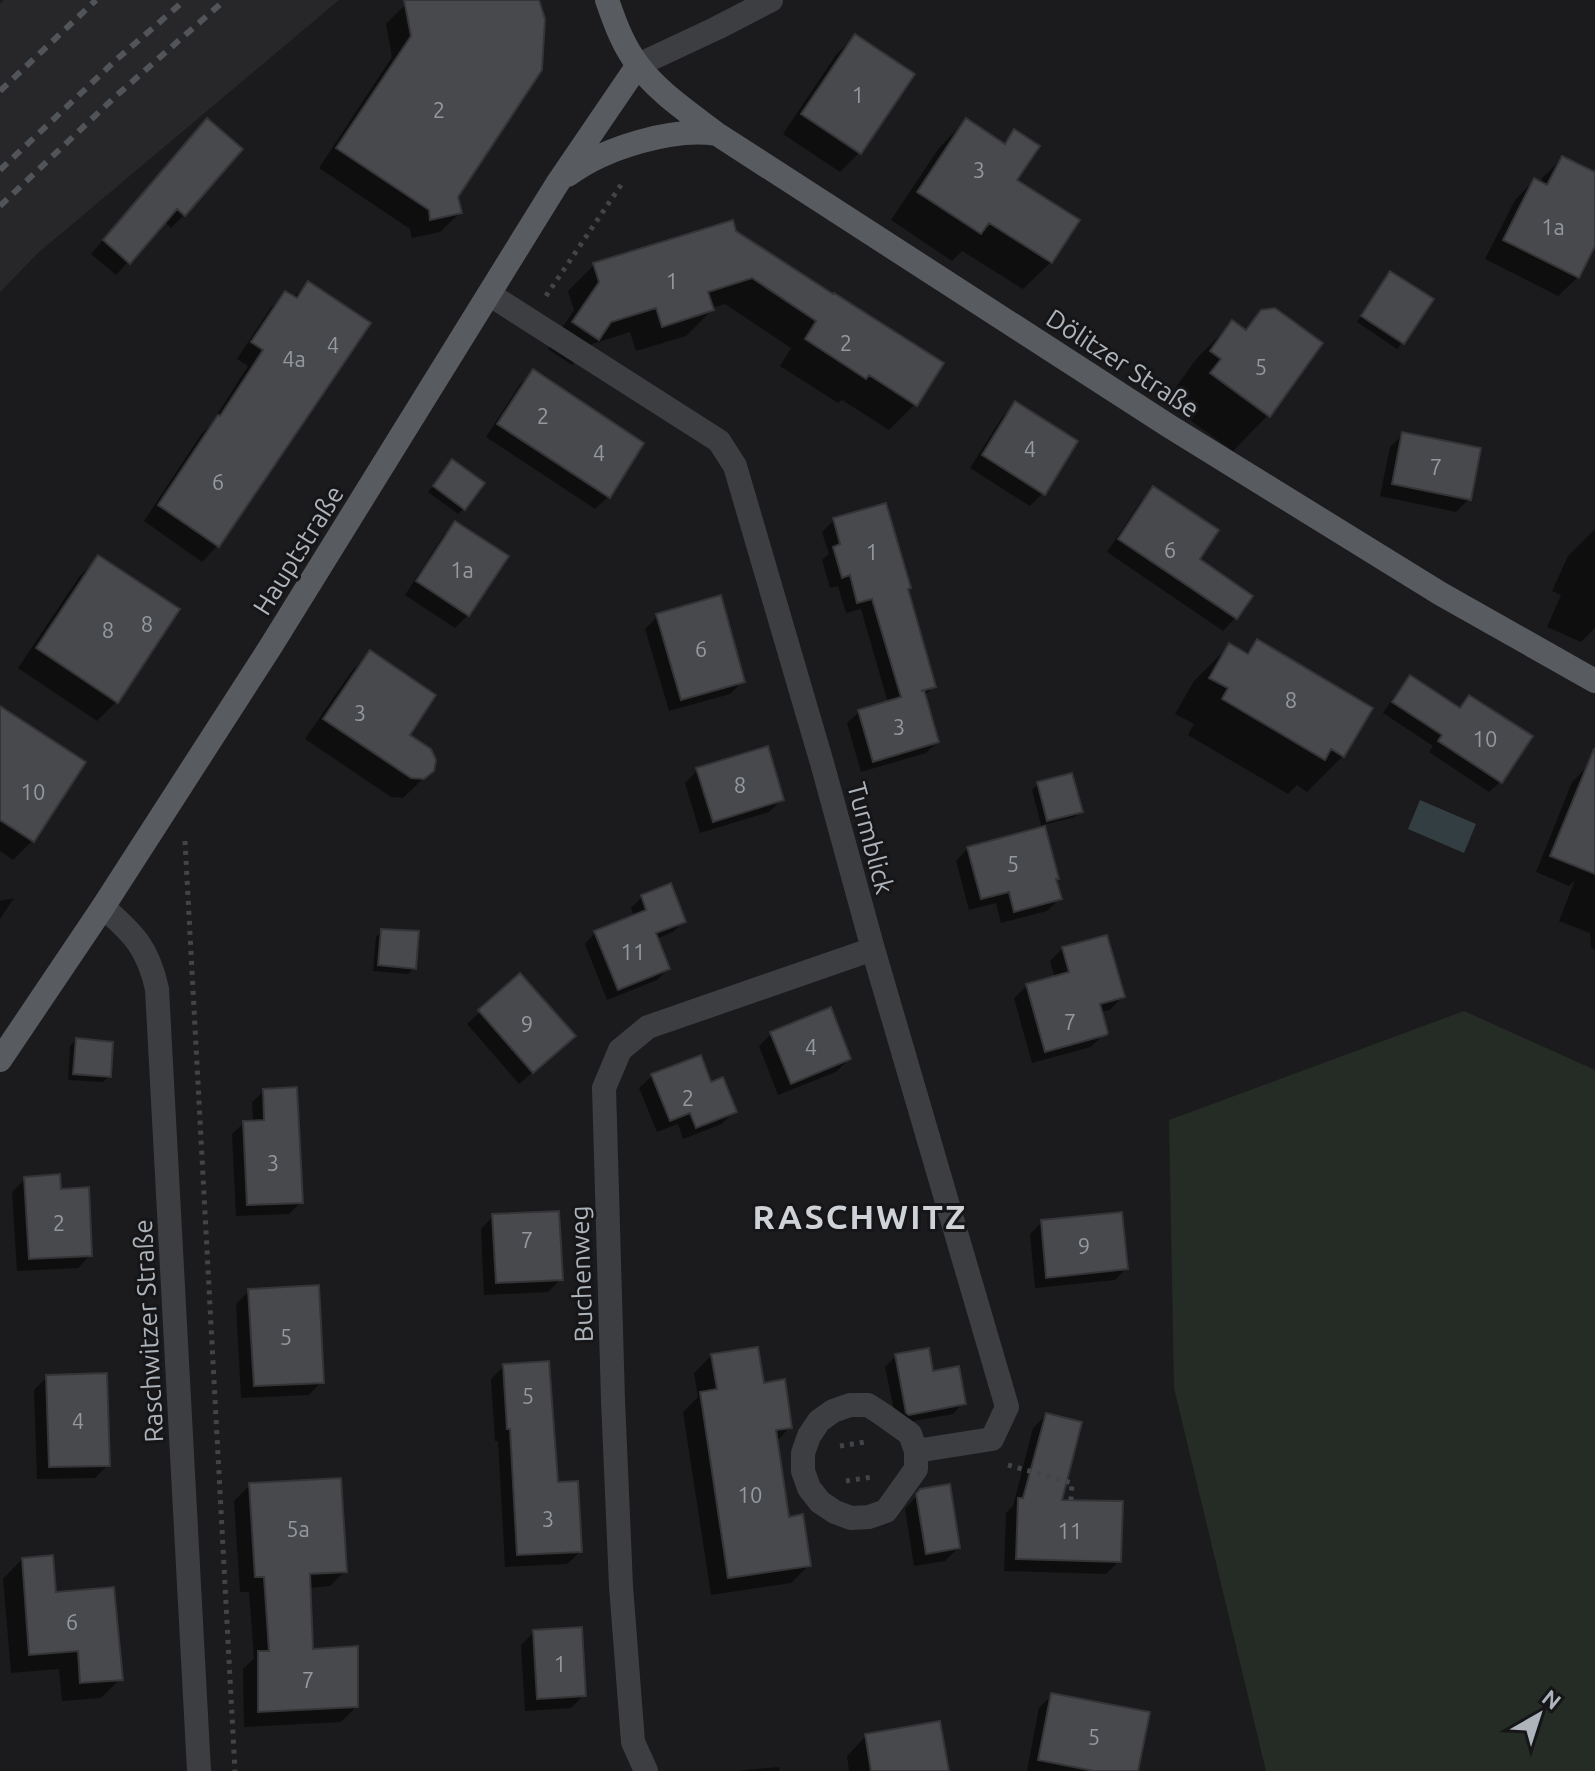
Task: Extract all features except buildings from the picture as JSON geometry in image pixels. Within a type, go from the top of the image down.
[{"type":"main road","name":"Dölitzer Straße","points":[[607,0],[624,44],[638,65],[662,90],[717,134],[1169,426],[1441,594],[1595,681]]},
{"type":"main road","name":"Hauptstraße","points":[[0,1060],[103,907],[262,659],[557,184],[638,65]]},
{"type":"main road","points":[[557,184],[592,160],[628,147],[692,132],[717,134]]},
{"type":"street","points":[[638,65],[771,0]]},
{"type":"street","name":"Turmblick","points":[[489,294],[719,441],[735,466],[1007,1407],[992,1439]]},
{"type":"street","name":"Raschwitzer Straße","points":[[103,907],[139,941],[152,965],[157,989],[199,1771]]},
{"type":"street","name":"Buchenweg","points":[[646,1771],[633,1742],[621,1586],[604,1088],[620,1050],[648,1027],[873,949]]},
{"type":"street","points":[[850,1405],[868,1405],[914,1452],[886,1511],[869,1517],[851,1518],[820,1502],[809,1488],[803,1471],[803,1453],[819,1421],[833,1411],[850,1405]]},
{"type":"street","points":[[914,1452],[992,1439]]},
{"type":"path","points":[[543,300],[625,179]]},
{"type":"path","points":[[185,837],[235,1771]]},
{"type":"path","points":[[992,1439],[998,1462],[1072,1483],[1071,1500]]},
{"type":"path","points":[[803,1453],[914,1452]]},
{"type":"path","points":[[809,1488],[914,1452]]},
{"type":"shaded area","points":[[4,0],[339,0],[38,253],[0,292],[0,4]]},
{"type":"shaded area","points":[[1420,800],[1476,824],[1464,853],[1408,829]]},
{"type":"shaded area","points":[[1464,1011],[1595,1070],[1595,1771],[1266,1771],[1174,1388],[1169,1120]]},
{"type":"railway","points":[[0,91],[96,0]]},
{"type":"railway","points":[[0,170],[116,60],[185,0]]},
{"type":"railway","points":[[0,206],[117,95],[225,0]]},
{"type":"district","name":"RASCHWITZ","points":[[860,1216]]}]
